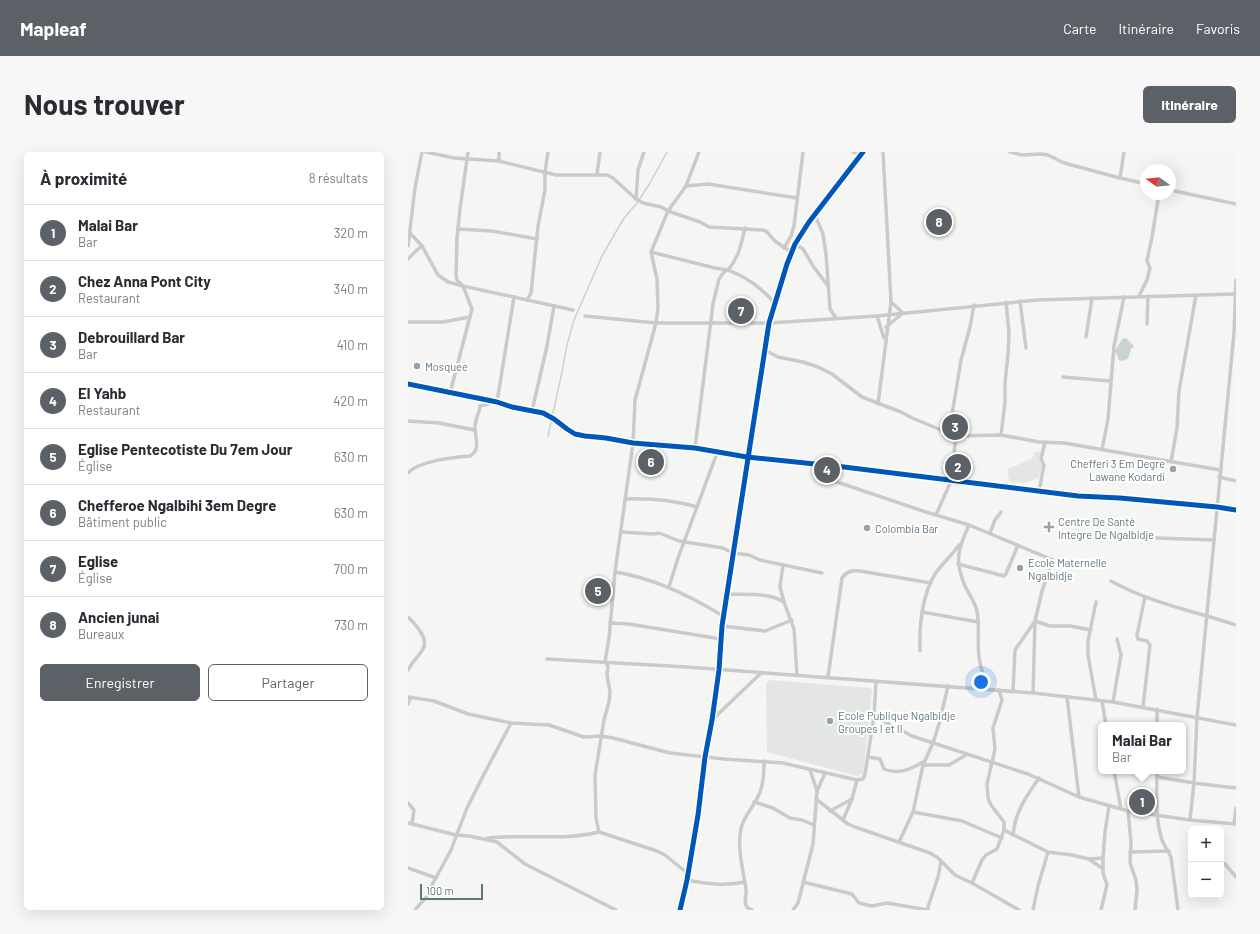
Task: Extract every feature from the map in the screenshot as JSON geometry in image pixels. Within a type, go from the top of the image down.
[{"type":"street","points":[[408,246],[415,188],[422,152]]},
{"type":"street","points":[[426,152],[444,157],[499,161],[556,175],[607,175],[613,178],[636,199],[643,203],[661,207],[709,226],[766,231],[784,248],[792,253]]},
{"type":"street","points":[[450,393],[472,309],[463,286],[457,280],[456,275],[458,229],[468,152]]},
{"type":"street","points":[[499,152],[499,161]]},
{"type":"street","points":[[527,300],[531,293],[537,239],[545,190],[545,172],[548,152]]},
{"type":"street","points":[[597,174],[600,152]]},
{"type":"street","points":[[636,199],[638,170],[644,152]]},
{"type":"street","points":[[600,832],[596,818],[595,775],[610,692],[606,675],[608,666],[605,662],[615,572],[633,443],[635,400],[656,323],[658,308],[657,279],[651,252],[668,211],[686,186],[699,152]]},
{"type":"street","points":[[784,248],[791,236],[794,226],[803,152]]},
{"type":"street","points":[[853,152],[862,153]]},
{"type":"street","points":[[878,404],[886,327],[891,302],[883,152]]},
{"type":"street","points":[[1010,152],[1022,155],[1048,155],[1064,162],[1140,183]]},
{"type":"street","points":[[1120,178],[1124,152]]},
{"type":"street","points":[[680,910],[687,880],[698,815],[705,757],[719,670],[726,594],[769,323],[786,264],[795,244],[862,153]]},
{"type":"street","points":[[686,186],[708,184],[797,198]]},
{"type":"street","points":[[1176,191],[1236,204]]},
{"type":"street","points":[[1140,296],[1147,280],[1150,268],[1147,261],[1158,200]]},
{"type":"street","points":[[815,215],[823,234],[830,309],[836,318]]},
{"type":"street","points":[[695,448],[713,304],[719,279],[736,261],[745,228]]},
{"type":"street","points":[[458,229],[492,231],[537,239]]},
{"type":"street","points":[[409,231],[422,246],[438,275],[448,282],[573,310]]},
{"type":"street","points":[[795,244],[803,249],[813,266],[829,287]]},
{"type":"street","points":[[408,259],[422,246]]},
{"type":"street","points":[[651,252],[728,270],[741,275],[759,287],[775,303]]},
{"type":"street","points":[[1190,820],[1206,615],[1219,477],[1235,334],[1236,280]]},
{"type":"street","points":[[585,316],[656,323],[769,323],[877,316],[1020,301],[1235,294]]},
{"type":"street","points":[[1171,462],[1177,428],[1180,378],[1196,295]]},
{"type":"street","points":[[1147,324],[1148,296]]},
{"type":"street","points":[[497,402],[514,297]]},
{"type":"street","points":[[1102,450],[1108,419],[1114,346],[1124,297]]},
{"type":"street","points":[[1086,337],[1092,298]]},
{"type":"street","points":[[1020,301],[1026,348]]},
{"type":"street","points":[[891,302],[903,313]]},
{"type":"street","points":[[1001,435],[1005,402],[1009,333],[1006,302]]},
{"type":"street","points":[[949,433],[961,360],[974,305]]},
{"type":"street","points":[[532,412],[547,346],[554,306]]},
{"type":"street","points":[[967,306],[972,312]]},
{"type":"street","points":[[886,327],[903,313]]},
{"type":"street","points":[[877,316],[885,341]]},
{"type":"street","points":[[408,322],[443,322],[470,317]]},
{"type":"street","points":[[765,350],[778,357],[803,362],[825,370],[862,397],[956,436],[1001,435],[1045,442],[1064,443],[1220,470]]},
{"type":"street","points":[[1063,377],[1110,381]]},
{"type":"street","points":[[408,384],[497,402],[549,416],[575,434],[585,436],[633,443],[695,448],[747,457],[1078,496],[1120,498],[1236,510]]},
{"type":"street","points":[[408,473],[411,470],[423,465],[440,460],[473,454],[477,446],[475,430],[480,406],[497,402]]},
{"type":"street","points":[[408,421],[439,423],[475,430]]},
{"type":"street","points":[[936,515],[951,481],[956,436]]},
{"type":"street","points":[[1039,491],[1044,469],[1044,464],[1041,459],[1045,442]]},
{"type":"street","points":[[669,587],[717,453]]},
{"type":"street","points":[[815,464],[825,477],[830,480],[969,525],[1053,560],[1042,591],[1035,621],[1033,693]]},
{"type":"street","points":[[1219,477],[1236,481]]},
{"type":"street","points":[[625,499],[678,502],[697,507]]},
{"type":"street","points":[[990,533],[1000,512]]},
{"type":"street","points":[[920,651],[919,630],[922,612],[931,584],[937,572],[960,544],[969,525]]},
{"type":"street","points":[[621,532],[654,534],[658,532],[684,542],[723,548],[733,553],[749,555],[760,560],[822,573]]},
{"type":"street","points":[[1103,536],[1118,538],[1214,540]]},
{"type":"street","points":[[960,544],[958,564],[965,586],[975,604],[978,622],[979,658],[988,689]]},
{"type":"street","points":[[958,564],[1004,576],[1018,545]]},
{"type":"street","points":[[783,565],[780,587],[784,602],[792,620],[796,640],[797,675]]},
{"type":"street","points":[[828,677],[842,578],[846,572],[853,570],[931,584]]},
{"type":"street","points":[[615,572],[634,575],[669,587],[696,599],[723,616]]},
{"type":"street","points":[[1112,581],[1131,592],[1145,597],[1236,625]]},
{"type":"street","points":[[726,594],[776,598],[783,596]]},
{"type":"street","points":[[1143,707],[1150,645],[1147,641],[1137,638],[1145,597]]},
{"type":"street","points":[[776,598],[784,602]]},
{"type":"street","points":[[1096,602],[1088,641],[1088,655],[1096,700]]},
{"type":"street","points":[[922,612],[978,622]]},
{"type":"street","points":[[408,617],[419,630],[424,641],[422,650],[409,664],[408,670]]},
{"type":"street","points":[[722,626],[762,632],[792,620]]},
{"type":"street","points":[[1035,621],[1050,626],[1070,626],[1091,630]]},
{"type":"street","points":[[1013,691],[1015,650],[1035,621]]},
{"type":"street","points":[[610,623],[628,624],[721,639]]},
{"type":"street","points":[[1113,702],[1121,655],[1117,639]]},
{"type":"street","points":[[547,659],[828,677],[1013,691],[1113,702],[1157,709],[1236,725]]},
{"type":"street","points":[[712,720],[761,673]]},
{"type":"street","points":[[408,704],[409,698],[434,701],[468,714],[511,724],[549,726],[584,738],[601,736],[631,742],[664,752],[782,763],[857,780],[863,779],[864,777],[868,757],[874,716],[876,681]]},
{"type":"street","points":[[899,842],[913,812],[923,763],[933,743],[944,709],[948,686]]},
{"type":"street","points":[[972,883],[982,860],[986,855],[997,849],[1004,830],[1004,822],[991,805],[988,798],[987,784],[995,749],[993,728],[1002,700],[999,690]]},
{"type":"street","points":[[1067,697],[1079,797]]},
{"type":"street","points":[[1102,701],[1106,722]]},
{"type":"street","points":[[1157,709],[1157,722]]},
{"type":"street","points":[[874,716],[912,736],[1039,778],[1079,797],[1121,809],[1190,820],[1235,824],[1236,808]]},
{"type":"street","points":[[415,910],[429,894],[446,861],[482,778],[511,724]]},
{"type":"street","points":[[868,757],[880,759],[884,769],[895,772],[911,769],[923,763],[952,764],[966,754]]},
{"type":"street","points":[[752,910],[745,906],[746,892],[742,869],[741,830],[747,813],[761,792],[764,761]]},
{"type":"street","points":[[810,770],[817,791]]},
{"type":"street","points":[[792,910],[798,903],[813,844],[817,791],[825,773]]},
{"type":"street","points":[[1115,774],[1121,809]]},
{"type":"street","points":[[1178,910],[1169,852],[1163,843],[1156,815],[1157,777],[1236,788]]},
{"type":"street","points":[[1013,835],[1015,822],[1023,801],[1039,778]]},
{"type":"street","points":[[843,820],[852,799],[857,780]]},
{"type":"street","points":[[816,799],[830,811],[855,828],[930,853],[955,875],[1019,910]]},
{"type":"street","points":[[830,811],[852,799]]},
{"type":"street","points":[[754,802],[773,808],[790,818],[802,820],[814,825]]},
{"type":"street","points":[[408,803],[414,810],[410,823],[456,835],[470,836],[499,843],[519,860],[538,871],[616,910]]},
{"type":"street","points":[[1101,910],[1107,885],[1103,869],[1103,858],[1105,832],[1110,806]]},
{"type":"street","points":[[1128,810],[1131,842],[1130,863],[1136,880],[1135,910]]},
{"type":"street","points":[[913,812],[962,821],[1002,838]]},
{"type":"street","points":[[1004,830],[1048,852],[1089,859],[1103,858]]},
{"type":"street","points":[[485,839],[561,837],[600,832],[662,853],[687,873]]},
{"type":"street","points":[[1033,910],[1048,852]]},
{"type":"street","points":[[1130,852],[1169,852]]},
{"type":"street","points":[[1089,859],[1103,869]]},
{"type":"street","points":[[803,882],[852,894],[859,903],[872,906],[887,903],[928,910],[941,862]]},
{"type":"street","points":[[1224,864],[1236,877]]},
{"type":"street","points":[[408,868],[436,878]]},
{"type":"street","points":[[687,880],[717,885],[731,885],[744,882]]},
{"type":"shaded area","points":[[1126,338],[1134,346],[1131,349],[1128,359],[1122,361],[1119,360],[1115,351],[1122,339]]},
{"type":"shaded area","points":[[1037,451],[1041,453],[1039,459],[1042,465],[1039,478],[1029,482],[1011,483],[1008,477],[1008,469],[1031,459]]},
{"type":"shaded area","points":[[770,680],[870,688],[872,691],[863,774],[857,776],[767,752],[766,683]]},
{"type":"waterway","points":[[548,436],[567,345],[574,320],[602,256],[624,218],[637,203],[650,183],[667,152]]},
{"type":"cycle path","points":[[680,910],[687,880],[698,815],[705,757],[719,670],[722,626],[769,323],[787,264],[795,244],[809,222],[863,152]]},
{"type":"cycle path","points":[[408,384],[543,413],[575,434],[585,436],[633,443],[695,448],[747,457],[844,467],[1078,496],[1120,498],[1236,510]]},
{"type":"place","name":"Ancien junai","points":[[939,222]]},
{"type":"place","name":"Eglise","points":[[741,311]]},
{"type":"place","name":"Mosquee","points":[[417,366]]},
{"type":"place","name":"Debrouillard Bar","points":[[955,427]]},
{"type":"place","name":"Chefferoe Ngalbihi 3em Degre","points":[[651,462]]},
{"type":"place","name":"Chez Anna Pont City","points":[[958,467]]},
{"type":"place","name":"Chefferi 3 Em Degre Lawane Kodardi","points":[[1173,469]]},
{"type":"place","name":"El Yahb","points":[[827,470]]},
{"type":"place","name":"Centre De Santé Integre De Ngalbidje","points":[[1049,527]]},
{"type":"place","name":"Colombia Bar","points":[[867,528]]},
{"type":"place","name":"Ecole Maternelle Ngalbidje","points":[[1020,568]]},
{"type":"place","name":"Eglise Pentecotiste Du 7em Jour","points":[[598,591]]},
{"type":"place","name":"Ecole Publique Ngalbidje Groupes I et II","points":[[830,721]]},
{"type":"place","name":"Malai Bar","points":[[1142,802]]}]
